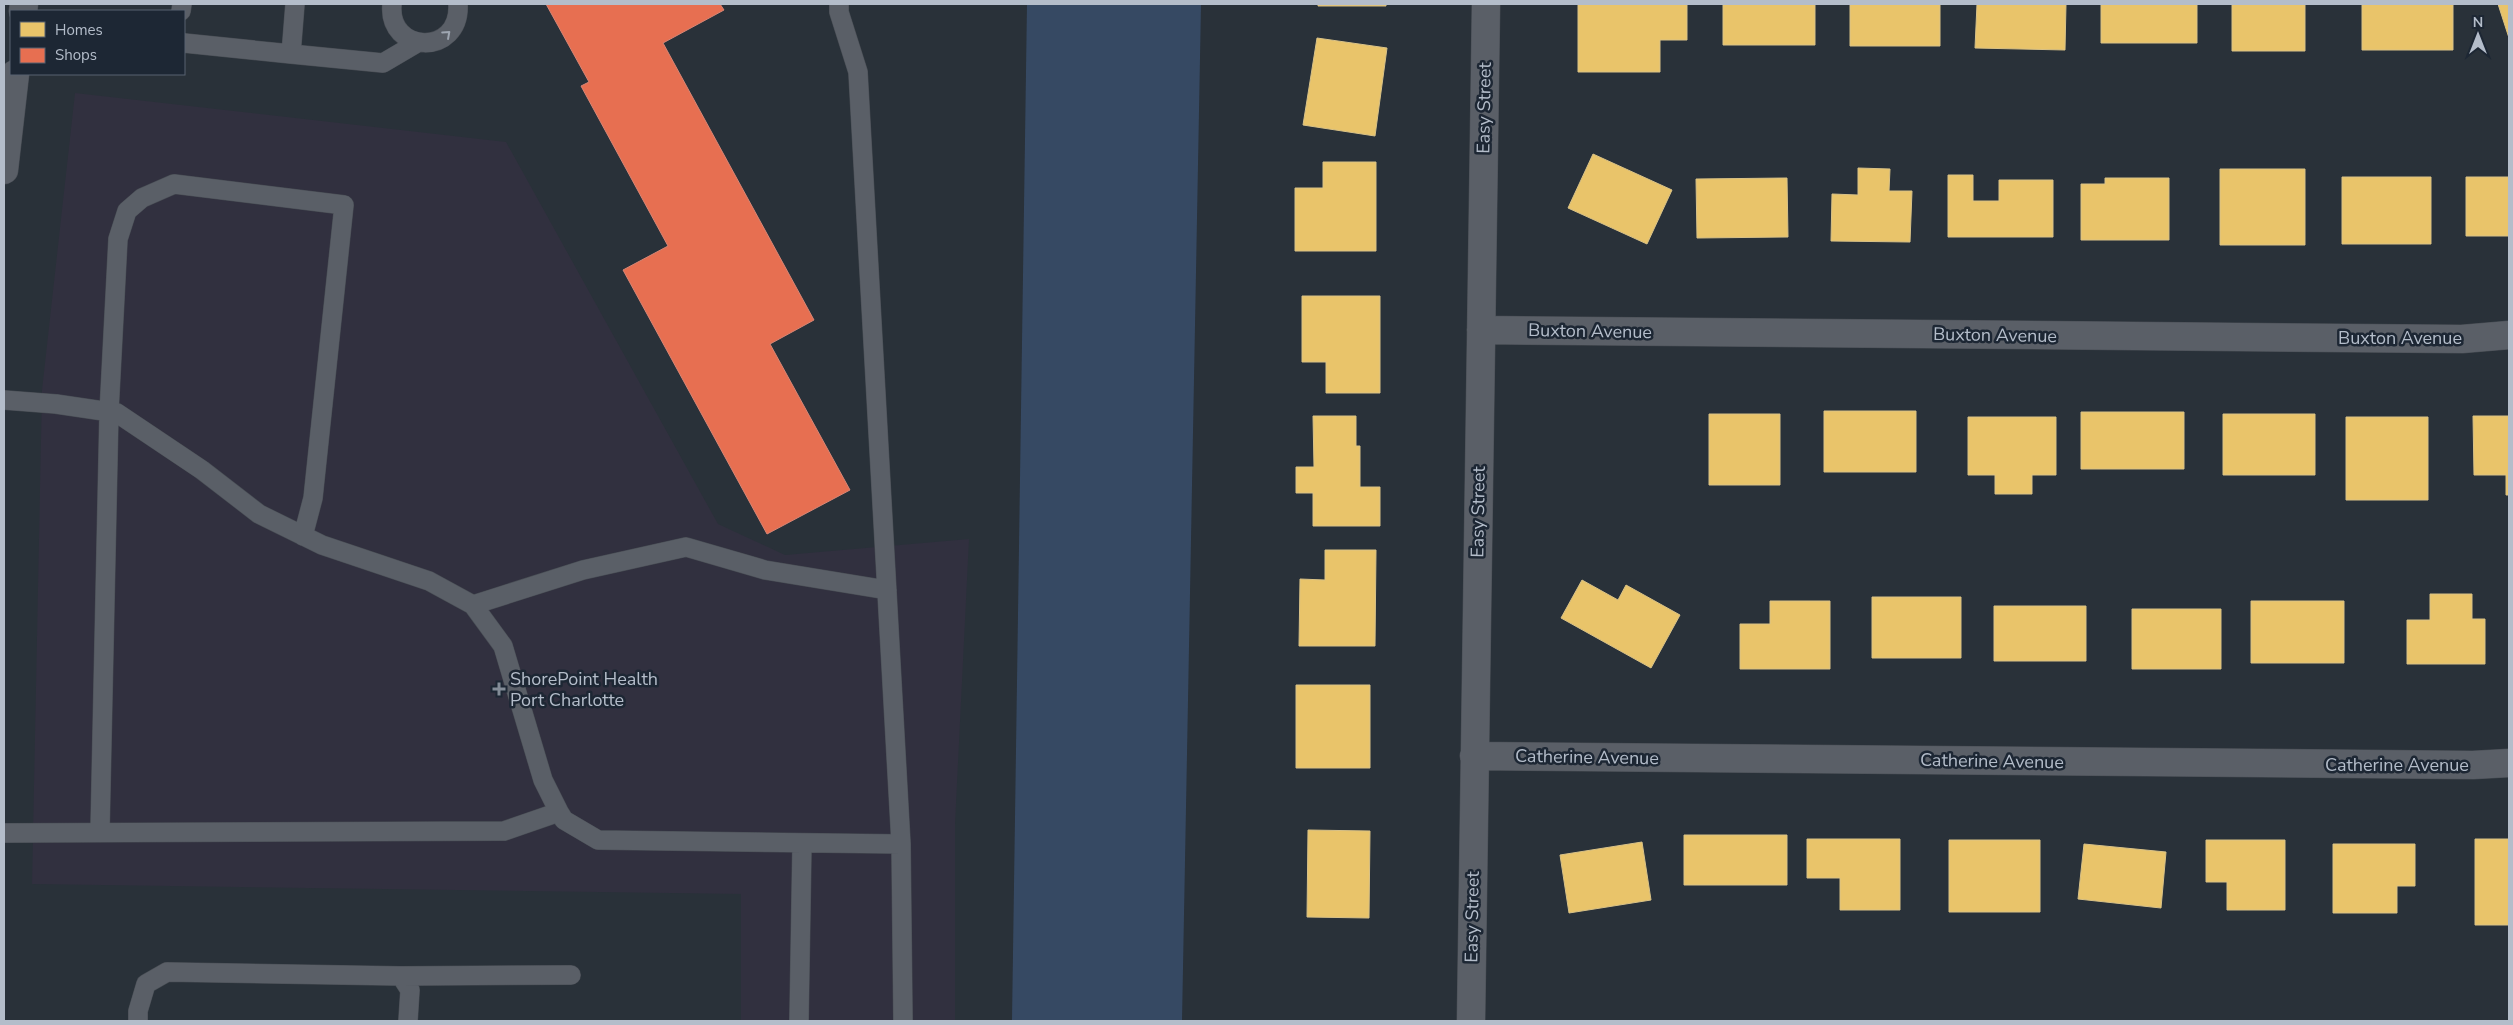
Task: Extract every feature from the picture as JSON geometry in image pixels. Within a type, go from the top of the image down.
[{"type":"street","name":"Easy Street","points":[[1471,1021],[1486,4]]},
{"type":"street","points":[[4,170],[15,75]]},
{"type":"street","name":"Buxton Avenue","points":[[1481,330],[2462,339],[2509,336]]},
{"type":"street","name":"Catherine Avenue","points":[[1474,756],[2473,766],[2509,763]]},
{"type":"lane","points":[[291,54],[295,4]]},
{"type":"lane","points":[[392,4],[393,22],[399,31],[417,43]]},
{"type":"lane","points":[[185,43],[383,63],[417,43],[439,41],[448,35],[455,26],[459,15],[458,4]]},
{"type":"lane","points":[[839,4],[839,12],[858,72],[902,844],[903,1021]]},
{"type":"lane","points":[[100,831],[109,412],[118,239],[127,211],[142,198],[174,184],[344,205],[313,498],[303,536]]},
{"type":"lane","points":[[4,400],[56,404],[117,413],[202,470],[259,514],[322,545],[430,581],[473,605],[503,646],[543,780],[559,812],[564,820],[598,840],[902,844]]},
{"type":"lane","points":[[473,605],[583,570],[686,547],[765,570],[887,590]]},
{"type":"lane","points":[[4,833],[504,830],[559,812]]},
{"type":"lane","points":[[799,1021],[802,843]]},
{"type":"lane","points":[[138,1021],[138,1011],[146,984],[167,972],[401,976],[571,975]]},
{"type":"lane","points":[[401,976],[410,990],[408,1021]]},
{"type":"shaded area","name":"ShorePoint Health Port Charlotte","points":[[75,93],[506,142],[718,524],[785,555],[969,539],[955,824],[955,1021],[741,1021],[741,894],[32,884],[42,390]]},
{"type":"water","points":[[1027,4],[1201,4],[1182,1021],[1012,1021]]},
{"type":"building: Homes","points":[[1318,4],[1386,4],[1386,6],[1318,6]]},
{"type":"building: Homes","points":[[1578,4],[1687,4],[1687,40],[1660,40],[1660,72],[1578,72]]},
{"type":"building: Homes","points":[[1723,4],[1815,4],[1815,45],[1723,45]]},
{"type":"building: Homes","points":[[1850,4],[1940,4],[1940,46],[1850,46]]},
{"type":"building: Homes","points":[[1977,4],[2066,4],[2065,50],[1975,48]]},
{"type":"building: Homes","points":[[2101,4],[2197,4],[2197,43],[2101,43]]},
{"type":"building: Homes","points":[[2232,4],[2305,4],[2305,51],[2232,51]]},
{"type":"building: Homes","points":[[2362,4],[2453,4],[2453,50],[2362,50]]},
{"type":"building: Homes","points":[[2498,4],[2509,4],[2509,38]]},
{"type":"building: Homes","points":[[1317,38],[1387,48],[1375,136],[1303,125]]},
{"type":"building: Homes","points":[[1593,154],[1672,190],[1647,244],[1568,208]]},
{"type":"building: Homes","points":[[1323,162],[1376,162],[1376,251],[1295,251],[1295,188],[1323,188]]},
{"type":"building: Homes","points":[[1858,168],[1890,169],[1889,191],[1912,191],[1910,242],[1831,241],[1832,194],[1858,195]]},
{"type":"building: Homes","points":[[2220,169],[2305,169],[2305,245],[2220,245]]},
{"type":"building: Homes","points":[[1948,175],[1973,175],[1973,201],[1999,201],[1999,180],[2053,180],[2053,237],[1948,237]]},
{"type":"building: Homes","points":[[2342,177],[2431,177],[2431,244],[2342,244]]},
{"type":"building: Homes","points":[[2466,177],[2509,177],[2509,236],[2466,236]]},
{"type":"building: Homes","points":[[1787,178],[1788,237],[1697,238],[1696,179]]},
{"type":"building: Homes","points":[[2105,178],[2169,178],[2169,240],[2081,240],[2081,184],[2105,184]]},
{"type":"building: Homes","points":[[1302,296],[1380,296],[1380,393],[1326,393],[1326,362],[1302,362]]},
{"type":"building: Homes","points":[[1824,411],[1916,411],[1916,472],[1824,472]]},
{"type":"building: Homes","points":[[2081,412],[2184,412],[2184,469],[2081,469]]},
{"type":"building: Homes","points":[[1709,414],[1780,414],[1780,485],[1709,485]]},
{"type":"building: Homes","points":[[2223,414],[2315,414],[2315,475],[2223,475]]},
{"type":"building: Homes","points":[[1313,416],[1356,416],[1356,446],[1360,446],[1360,487],[1380,487],[1380,526],[1313,526],[1313,493],[1296,493],[1296,467],[1314,467]]},
{"type":"building: Homes","points":[[2473,416],[2509,416],[2509,495],[2506,495],[2506,475],[2474,475]]},
{"type":"building: Homes","points":[[1968,417],[2056,417],[2056,475],[2032,475],[2032,494],[1995,494],[1995,475],[1968,475]]},
{"type":"building: Homes","points":[[2346,417],[2428,417],[2428,500],[2346,500]]},
{"type":"building: Homes","points":[[1325,550],[1376,550],[1375,646],[1299,646],[1300,579],[1325,580]]},
{"type":"building: Homes","points":[[1582,580],[1618,600],[1626,585],[1680,615],[1651,668],[1561,618]]},
{"type":"building: Homes","points":[[2430,594],[2472,594],[2472,619],[2485,619],[2485,664],[2407,664],[2407,620],[2430,620]]},
{"type":"building: Homes","points":[[1872,597],[1961,597],[1961,658],[1872,658]]},
{"type":"building: Homes","points":[[1770,601],[1830,601],[1830,669],[1740,669],[1740,624],[1770,624]]},
{"type":"building: Homes","points":[[2251,601],[2344,601],[2344,663],[2251,663]]},
{"type":"building: Homes","points":[[1994,606],[2086,606],[2086,661],[1994,661]]},
{"type":"building: Homes","points":[[2132,609],[2221,609],[2221,669],[2132,669]]},
{"type":"building: Homes","points":[[1296,685],[1370,685],[1370,768],[1296,768]]},
{"type":"building: Homes","points":[[1308,830],[1370,831],[1369,918],[1307,917]]},
{"type":"building: Homes","points":[[1684,835],[1787,835],[1787,885],[1684,885]]},
{"type":"building: Homes","points":[[1807,839],[1900,839],[1900,910],[1840,910],[1840,878],[1807,878]]},
{"type":"building: Homes","points":[[2475,839],[2509,839],[2509,925],[2475,925]]},
{"type":"building: Homes","points":[[1949,840],[2040,840],[2040,912],[1949,912]]},
{"type":"building: Homes","points":[[2206,840],[2285,840],[2285,910],[2227,910],[2227,882],[2206,882]]},
{"type":"building: Homes","points":[[1642,842],[1651,900],[1569,913],[1560,855]]},
{"type":"building: Homes","points":[[2084,844],[2166,852],[2161,908],[2078,899]]},
{"type":"building: Homes","points":[[2333,844],[2415,844],[2415,886],[2397,886],[2397,913],[2333,913]]},
{"type":"building: Shops","points":[[546,4],[720,4],[724,10],[663,43],[814,320],[770,344],[850,490],[767,534],[623,270],[668,246],[581,86],[589,82]]},
{"type":"place","name":"ShorePoint Health Port Charlotte","points":[[499,689]]}]
